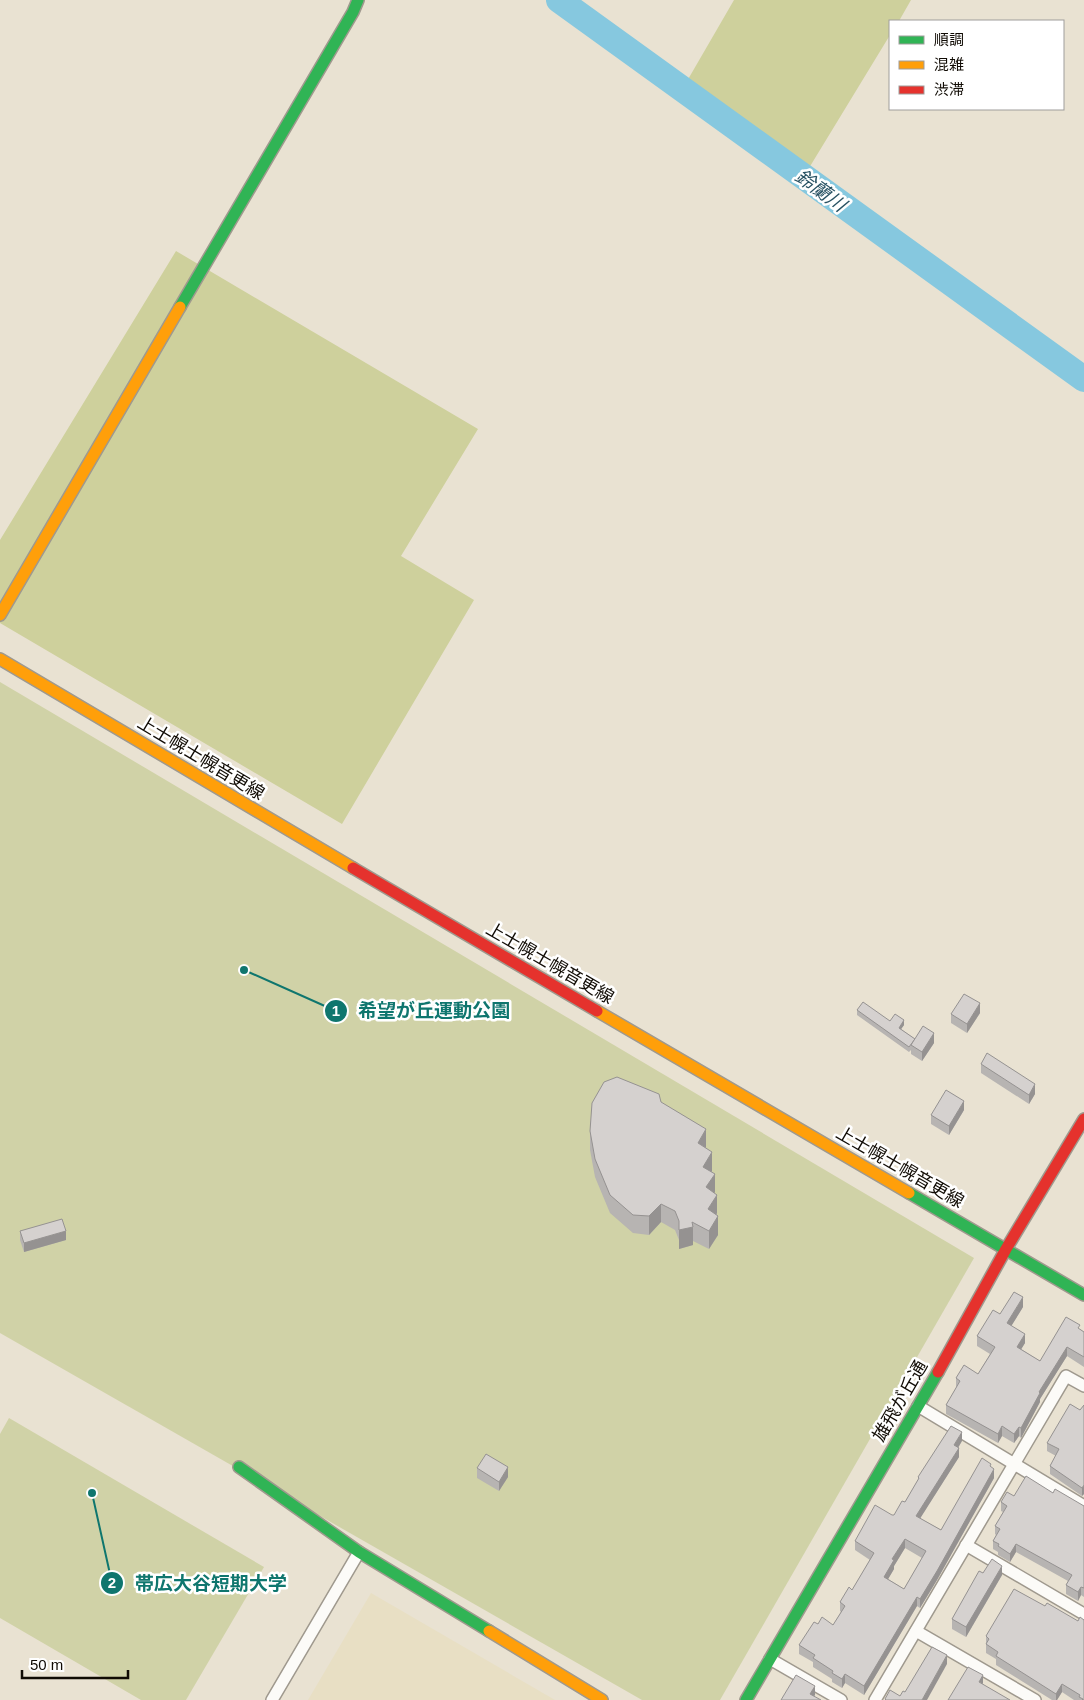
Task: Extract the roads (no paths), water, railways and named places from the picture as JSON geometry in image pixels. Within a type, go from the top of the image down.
[{"type":"street","points":[[0,615],[146,362],[353,12],[358,0]]},
{"type":"street","name":"上士幌士幌音更線","points":[[0,659],[351,867],[1084,1295]]},
{"type":"street","name":"雄飛が丘通","points":[[746,1700],[918,1406],[1006,1249],[1084,1119]]},
{"type":"street","points":[[875,1700],[1066,1376],[1084,1386]]},
{"type":"street","points":[[918,1406],[1084,1506]]},
{"type":"street","points":[[239,1467],[359,1552],[602,1700]]},
{"type":"street","points":[[966,1545],[1084,1614]]},
{"type":"street","points":[[272,1700],[359,1552]]},
{"type":"street","points":[[916,1631],[1035,1700]]},
{"type":"street","points":[[770,1659],[841,1700]]},
{"type":"waterway","name":"鈴蘭川","points":[[559,0],[1084,379]]},
{"type":"place","name":"希望が丘運動公園","points":[[244,970]]},
{"type":"place","name":"帯広大谷短期大学","points":[[92,1493]]}]
